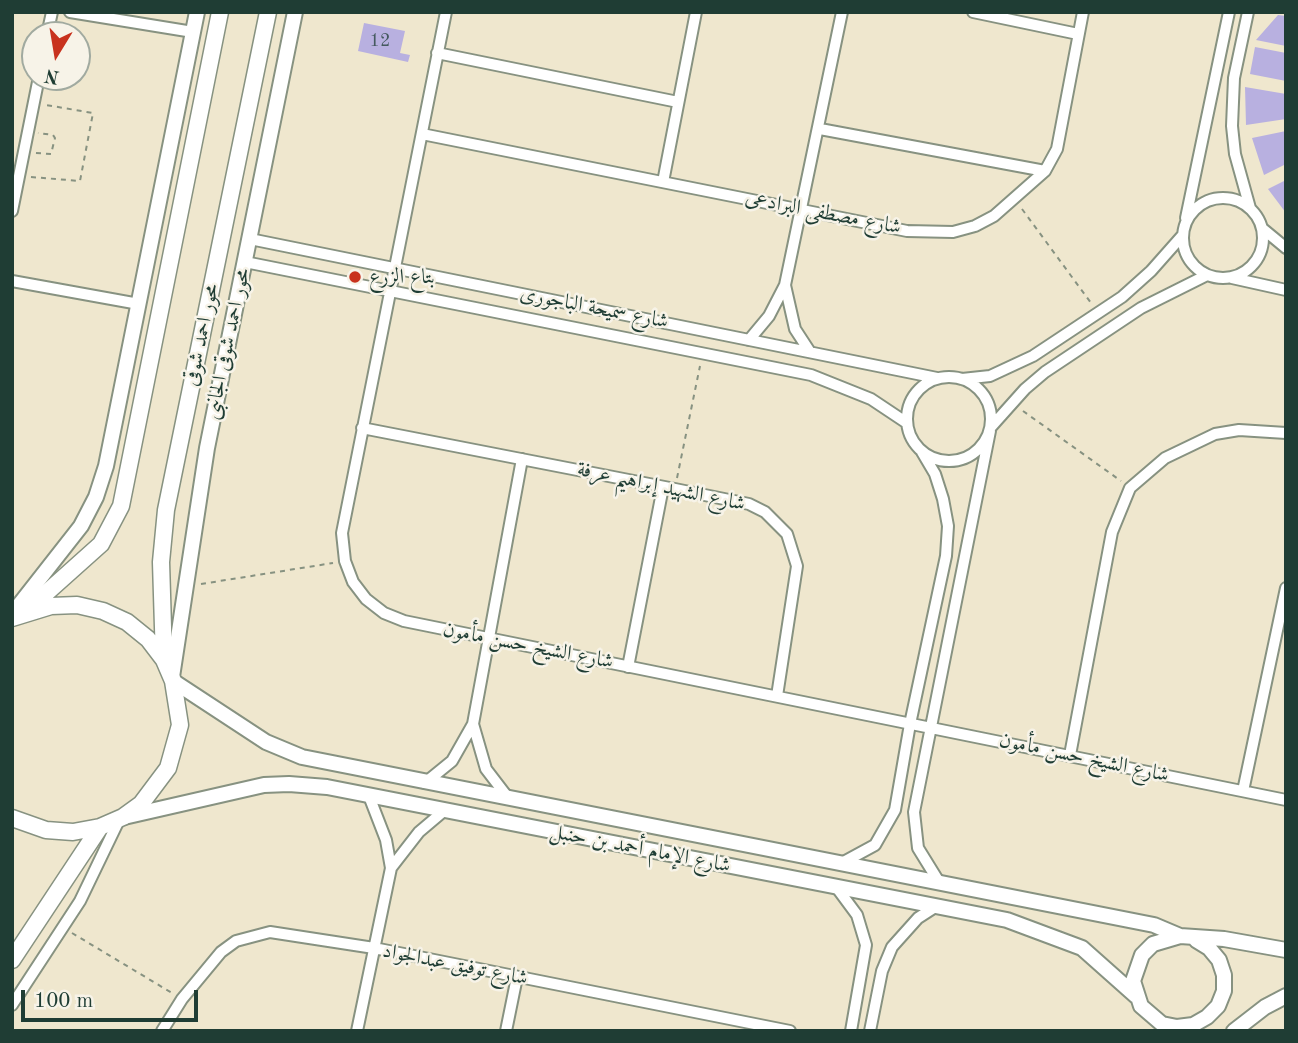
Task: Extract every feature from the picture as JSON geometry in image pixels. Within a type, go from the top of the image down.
[{"type":"main road","name":"محور احمد شوقى","points":[[16,615],[101,544],[121,506],[220,12]]},
{"type":"main road","name":"محور احمد شوقى","points":[[164,660],[160,574],[166,510],[268,12]]},
{"type":"main road","points":[[12,818],[46,830],[73,832],[100,827],[122,818],[141,804],[169,768],[180,725],[173,679],[164,660],[137,631],[103,611],[77,605],[51,606],[16,615]]},
{"type":"main road","points":[[12,960],[100,827]]},
{"type":"street","points":[[70,12],[193,32]]},
{"type":"street","points":[[16,615],[81,526],[96,497],[106,466],[197,12]]},
{"type":"street","name":"محور احمد شوقى الجانبى","points":[[173,679],[197,501],[295,12]]},
{"type":"street","name":"شارع الشيخ حسن مأمون","points":[[446,12],[342,533],[345,561],[353,582],[366,599],[384,612],[404,621],[1286,800]]},
{"type":"street","points":[[663,182],[696,12]]},
{"type":"street","points":[[749,340],[769,316],[785,285],[820,129],[842,12]]},
{"type":"street","points":[[973,12],[1078,34]]},
{"type":"street","name":"شارع مصطفى البرادعى","points":[[422,134],[930,233],[975,226],[1015,200],[1045,171],[1057,149],[1083,12]]},
{"type":"street","points":[[1206,275],[1188,259],[1182,236],[1229,12]]},
{"type":"street","points":[[1248,12],[1234,78],[1232,127],[1238,167],[1250,208],[1263,229],[1286,248]]},
{"type":"street","points":[[438,53],[678,102]]},
{"type":"street","points":[[12,211],[36,91]]},
{"type":"street","points":[[820,129],[1045,171]]},
{"type":"street","points":[[12,140],[26,142]]},
{"type":"street","points":[[1185,223],[1202,204],[1214,199],[1226,198],[1250,208]]},
{"type":"street","points":[[1232,278],[1254,265],[1261,254],[1263,229]]},
{"type":"street","points":[[839,864],[875,845],[890,823],[947,544],[943,499],[934,474],[922,452],[914,444],[906,423],[908,408],[914,395],[937,378],[990,376],[1018,364],[1098,313],[1137,284],[1182,236]]},
{"type":"street","name":"شارع سميحة الباجورى","points":[[250,239],[937,378]]},
{"type":"street","name":"شارع سميحة الباجورى","points":[[245,262],[831,381],[871,399],[906,423]]},
{"type":"street","points":[[922,452],[937,460],[961,459],[982,446],[1011,403],[1045,373],[1141,308],[1206,275],[1286,290]]},
{"type":"street","points":[[12,281],[139,304]]},
{"type":"street","points":[[785,285],[795,329],[810,352]]},
{"type":"street","points":[[939,882],[918,848],[913,828],[930,728],[991,429],[991,412],[986,398],[976,386],[962,379]]},
{"type":"street","name":"شارع الشهيد إبراهيم عرفة","points":[[362,428],[749,504],[765,512],[787,534],[794,550],[797,584],[777,696]]},
{"type":"street","points":[[1070,755],[1112,532],[1130,488],[1166,458],[1215,434],[1238,430],[1286,433]]},
{"type":"street","points":[[425,783],[452,761],[473,724],[522,459]]},
{"type":"street","points":[[628,667],[669,488]]},
{"type":"street","points":[[1243,791],[1286,588]]},
{"type":"street","name":"شارع الإمام أحمد بن حنبل","points":[[173,679],[284,751],[425,783],[1154,925],[1180,936]]},
{"type":"street","points":[[473,724],[486,769],[516,800],[519,826]]},
{"type":"street","name":"شارع الإمام أحمد بن حنبل","points":[[122,818],[264,785],[289,783],[369,796],[1007,920],[1082,948],[1136,996]]},
{"type":"street","points":[[357,1031],[391,868],[386,840],[369,796]]},
{"type":"street","points":[[391,868],[419,832],[445,810]]},
{"type":"street","points":[[12,1005],[60,926],[80,901],[122,818]]},
{"type":"street","points":[[838,888],[857,915],[866,944],[851,1031]]},
{"type":"street","points":[[1007,920],[1011,898]]},
{"type":"street","points":[[870,1031],[882,971],[892,947],[918,918],[935,907]]},
{"type":"street","name":"شارع توفيق عبدالجواد","points":[[162,1031],[182,999],[221,952],[253,935],[290,933],[790,1031]]},
{"type":"street","points":[[1154,1031],[1136,996],[1133,981],[1142,955],[1166,938],[1180,936],[1196,940],[1224,939],[1286,950]]},
{"type":"street","points":[[1148,1015],[1170,1025],[1193,1025],[1207,1017],[1218,1006],[1224,991],[1222,968],[1209,948],[1196,940]]},
{"type":"street","points":[[506,1031],[517,977]]},
{"type":"street","points":[[1234,1031],[1265,1007],[1286,996]]},
{"type":"street","points":[[710,1031],[713,1017]]},
{"type":"path","points":[[19,176],[79,183],[94,115],[91,111],[34,103]]},
{"type":"path","points":[[53,135],[52,151],[49,154],[26,142],[53,135]]},
{"type":"path","points":[[1015,200],[1098,313]]},
{"type":"path","points":[[669,488],[703,353]]},
{"type":"path","points":[[1011,403],[1130,488]]},
{"type":"path","points":[[185,587],[345,561]]},
{"type":"path","points":[[60,926],[182,999]]},
{"type":"building","points":[[1278,15],[1286,16],[1286,46],[1256,40]]},
{"type":"building","points":[[364,23],[405,31],[400,53],[410,55],[408,62],[358,51]]},
{"type":"building","points":[[1255,47],[1286,53],[1286,81],[1250,74]]},
{"type":"building","points":[[1245,87],[1286,94],[1286,119],[1246,125]]},
{"type":"building","points":[[1286,131],[1286,164],[1264,175],[1252,138]]},
{"type":"building","points":[[1286,180],[1286,213],[1268,189]]},
{"type":"place","name":"بتاع الزرع","points":[[355,277]]}]
